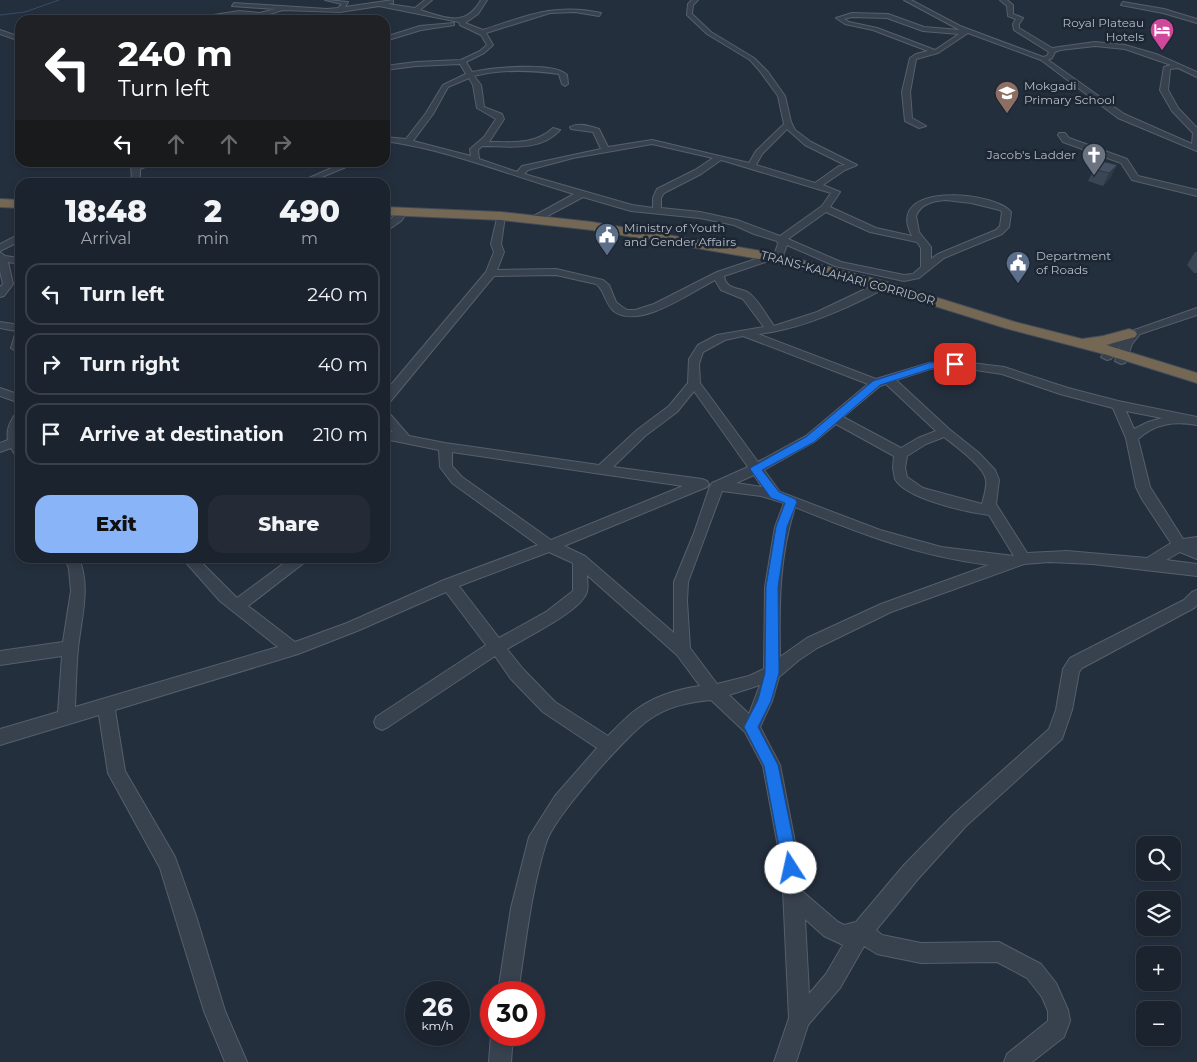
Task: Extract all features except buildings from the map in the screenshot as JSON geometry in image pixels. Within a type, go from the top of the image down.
[{"type":"highway","points":[[0,203],[15,205]]},
{"type":"highway","name":"TRANS-KALAHARI CORRIDOR","points":[[390,211],[535,219],[640,233],[774,257],[882,285],[1010,325],[1082,343],[1115,356]]},
{"type":"highway","name":"TRANS-KALAHARI CORRIDOR","points":[[1010,325],[1035,336],[1115,356]]},
{"type":"highway","points":[[1082,343],[1104,341],[1134,334],[1133,344],[1156,366]]},
{"type":"highway","points":[[1115,356],[1197,378]]},
{"type":"highway","points":[[1115,356],[1197,383]]},
{"type":"street","points":[[328,0],[346,3],[340,10]]},
{"type":"street","points":[[211,15],[236,3],[324,12],[381,5],[392,2],[390,0]]},
{"type":"street","points":[[416,10],[428,0]]},
{"type":"street","points":[[390,38],[427,27],[463,22],[477,11],[484,0]]},
{"type":"street","points":[[695,0],[690,5],[689,14],[709,33],[757,64],[783,100],[788,124],[807,142],[853,165],[842,168],[818,185]]},
{"type":"street","points":[[906,0],[968,32],[1043,59],[1121,116],[1138,125],[1197,147]]},
{"type":"street","points":[[1003,0],[1010,5],[1010,15],[1020,18],[1016,24],[1016,29],[1052,52],[1090,43],[1111,44],[1135,48],[1197,74]]},
{"type":"street","points":[[1123,4],[1164,11],[1197,21]]},
{"type":"street","points":[[381,5],[416,10],[463,22],[477,29],[488,39],[490,45],[482,52],[462,62],[390,67]]},
{"type":"street","points":[[223,15],[239,13],[260,15],[284,7]]},
{"type":"street","points":[[481,33],[526,17],[564,10],[599,14]]},
{"type":"street","points":[[936,52],[875,29],[847,24],[839,18],[852,15],[888,16],[923,29],[968,32]]},
{"type":"street","points":[[0,32],[15,37]]},
{"type":"street","points":[[922,126],[908,118],[906,92],[913,58],[918,55],[936,52],[968,32]]},
{"type":"street","points":[[1043,59],[1050,57],[1052,52]]},
{"type":"street","points":[[462,62],[477,85],[481,108],[499,116],[500,119],[487,139],[474,149],[475,160]]},
{"type":"street","points":[[1179,66],[1167,67],[1165,69],[1164,90],[1176,109],[1197,133],[1195,143],[1197,147]]},
{"type":"street","points":[[408,142],[429,114],[446,86],[470,75],[486,71],[528,68],[561,72],[564,75],[565,84]]},
{"type":"street","points":[[751,168],[758,153],[788,124]]},
{"type":"street","points":[[574,127],[588,128],[596,131],[606,151]]},
{"type":"street","points":[[480,144],[531,145],[551,136],[556,130]]},
{"type":"street","points":[[1062,135],[1066,140],[1124,161],[1135,178],[1197,194]]},
{"type":"street","points":[[390,140],[408,142],[475,160],[518,175],[631,208],[711,216],[781,239],[838,264],[904,278],[916,276],[941,256],[1000,232],[1004,227],[1007,212],[1004,208],[969,201],[943,198],[923,201],[912,214],[911,221],[918,240],[926,247],[926,267]]},
{"type":"street","points":[[518,175],[525,168],[638,146],[649,142],[719,158],[818,185],[837,193],[825,208],[781,239]]},
{"type":"street","points":[[657,212],[657,198],[660,192],[698,172],[719,158]]},
{"type":"street","points":[[314,178],[342,167]]},
{"type":"street","points":[[535,219],[581,194]]},
{"type":"street","points":[[825,208],[873,230],[918,240]]},
{"type":"street","points":[[390,224],[400,219],[404,211]]},
{"type":"street","points":[[390,394],[490,273],[499,255],[496,244],[501,216]]},
{"type":"street","points":[[490,273],[556,272],[599,282],[604,285],[607,297],[612,304],[625,313],[633,314],[676,297],[719,275],[774,257],[783,244],[781,239]]},
{"type":"street","points":[[1,254],[15,241]]},
{"type":"street","points":[[1,254],[15,259]]},
{"type":"street","points":[[0,294],[8,284],[1,254]]},
{"type":"street","points":[[719,275],[721,285],[725,289],[745,295],[771,329]]},
{"type":"street","points":[[775,495],[694,383],[692,370],[694,360],[700,348],[723,336],[787,326],[851,301],[882,285]]},
{"type":"street","points":[[1115,356],[1134,334],[1197,311]]},
{"type":"street","points":[[0,324],[15,328]]},
{"type":"street","points":[[742,332],[882,381],[946,432],[975,456],[990,473],[993,480],[989,500],[992,510],[1019,560]]},
{"type":"street","points":[[682,650],[681,582],[701,533],[717,486],[755,469],[810,439],[882,381],[929,366],[963,364],[1004,371],[1064,391],[1118,405],[1197,421]]},
{"type":"street","points":[[601,471],[641,433],[673,409],[694,383]]},
{"type":"street","points":[[0,392],[15,397]]},
{"type":"street","points":[[1118,405],[1132,438],[1143,487],[1180,545],[1197,554]]},
{"type":"street","points":[[835,418],[901,454]]},
{"type":"street","points":[[1132,438],[1140,429],[1154,423],[1180,418]]},
{"type":"street","points":[[390,422],[404,437]]},
{"type":"street","points":[[15,424],[12,429],[15,440]]},
{"type":"street","points":[[901,454],[922,441],[946,432]]},
{"type":"street","points":[[390,436],[445,447],[601,471],[751,489],[775,495],[872,533],[924,550],[958,557],[1019,560],[1041,557],[1076,557],[1151,562],[1197,570]]},
{"type":"street","points":[[0,448],[15,447]]},
{"type":"street","points":[[445,447],[446,467],[457,480],[550,546],[580,560],[682,650],[714,692],[751,727],[771,765],[791,868],[800,1018],[785,1062]]},
{"type":"street","points":[[901,454],[899,468],[901,479],[918,491],[976,508],[992,510]]},
{"type":"street","points":[[0,737],[293,649],[352,627],[449,584],[550,546],[702,484]]},
{"type":"street","points":[[751,727],[764,701],[772,673],[772,587],[782,527],[791,502]]},
{"type":"street","points":[[1151,562],[1180,545],[1197,542]]},
{"type":"street","points":[[382,722],[496,647],[551,616],[576,598],[580,592],[580,560]]},
{"type":"street","points":[[510,981],[520,908],[538,837],[561,802],[609,746],[644,714],[663,703],[687,695],[714,692],[751,682],[772,673],[793,655],[812,643],[886,608],[1019,560]]},
{"type":"street","points":[[66,716],[70,648],[79,582],[74,563]]},
{"type":"street","points":[[194,563],[225,597],[293,649]]},
{"type":"street","points":[[237,607],[294,563]]},
{"type":"street","points":[[449,584],[517,674],[550,707],[609,746]]},
{"type":"street","points":[[800,1018],[833,981],[862,931],[911,872],[960,820],[1056,734],[1064,710],[1071,669],[1076,663],[1189,604],[1197,596]]},
{"type":"street","points":[[0,658],[70,648]]},
{"type":"street","points":[[106,704],[117,773],[168,864],[216,1012],[236,1062]]},
{"type":"street","points":[[793,896],[831,929],[843,935],[862,931]]},
{"type":"street","points":[[862,931],[877,944],[920,953],[999,952],[1034,971],[1049,990],[1058,1010],[1060,1021],[1056,1030],[1015,1062]]},
{"type":"street","points":[[500,1062],[501,1046]]},
{"type":"waterway","points":[[0,15],[25,12],[59,0]]},
{"type":"place","name":"Royal Plateau Hotels","points":[[1162,51]]},
{"type":"place","name":"Mokgadi Primary School","points":[[1007,114]]},
{"type":"place","name":"Jacob's Ladder","points":[[1094,176]]},
{"type":"place","name":"Ministry of Youth and Gender Affairs","points":[[607,256]]},
{"type":"place","name":"Department of Roads","points":[[1018,284]]},
{"type":"route","points":[[791,868],[771,765],[751,727],[764,701],[772,673],[772,587],[782,527],[791,502],[775,495],[755,469],[810,439],[876,383],[929,366],[955,364]]}]
